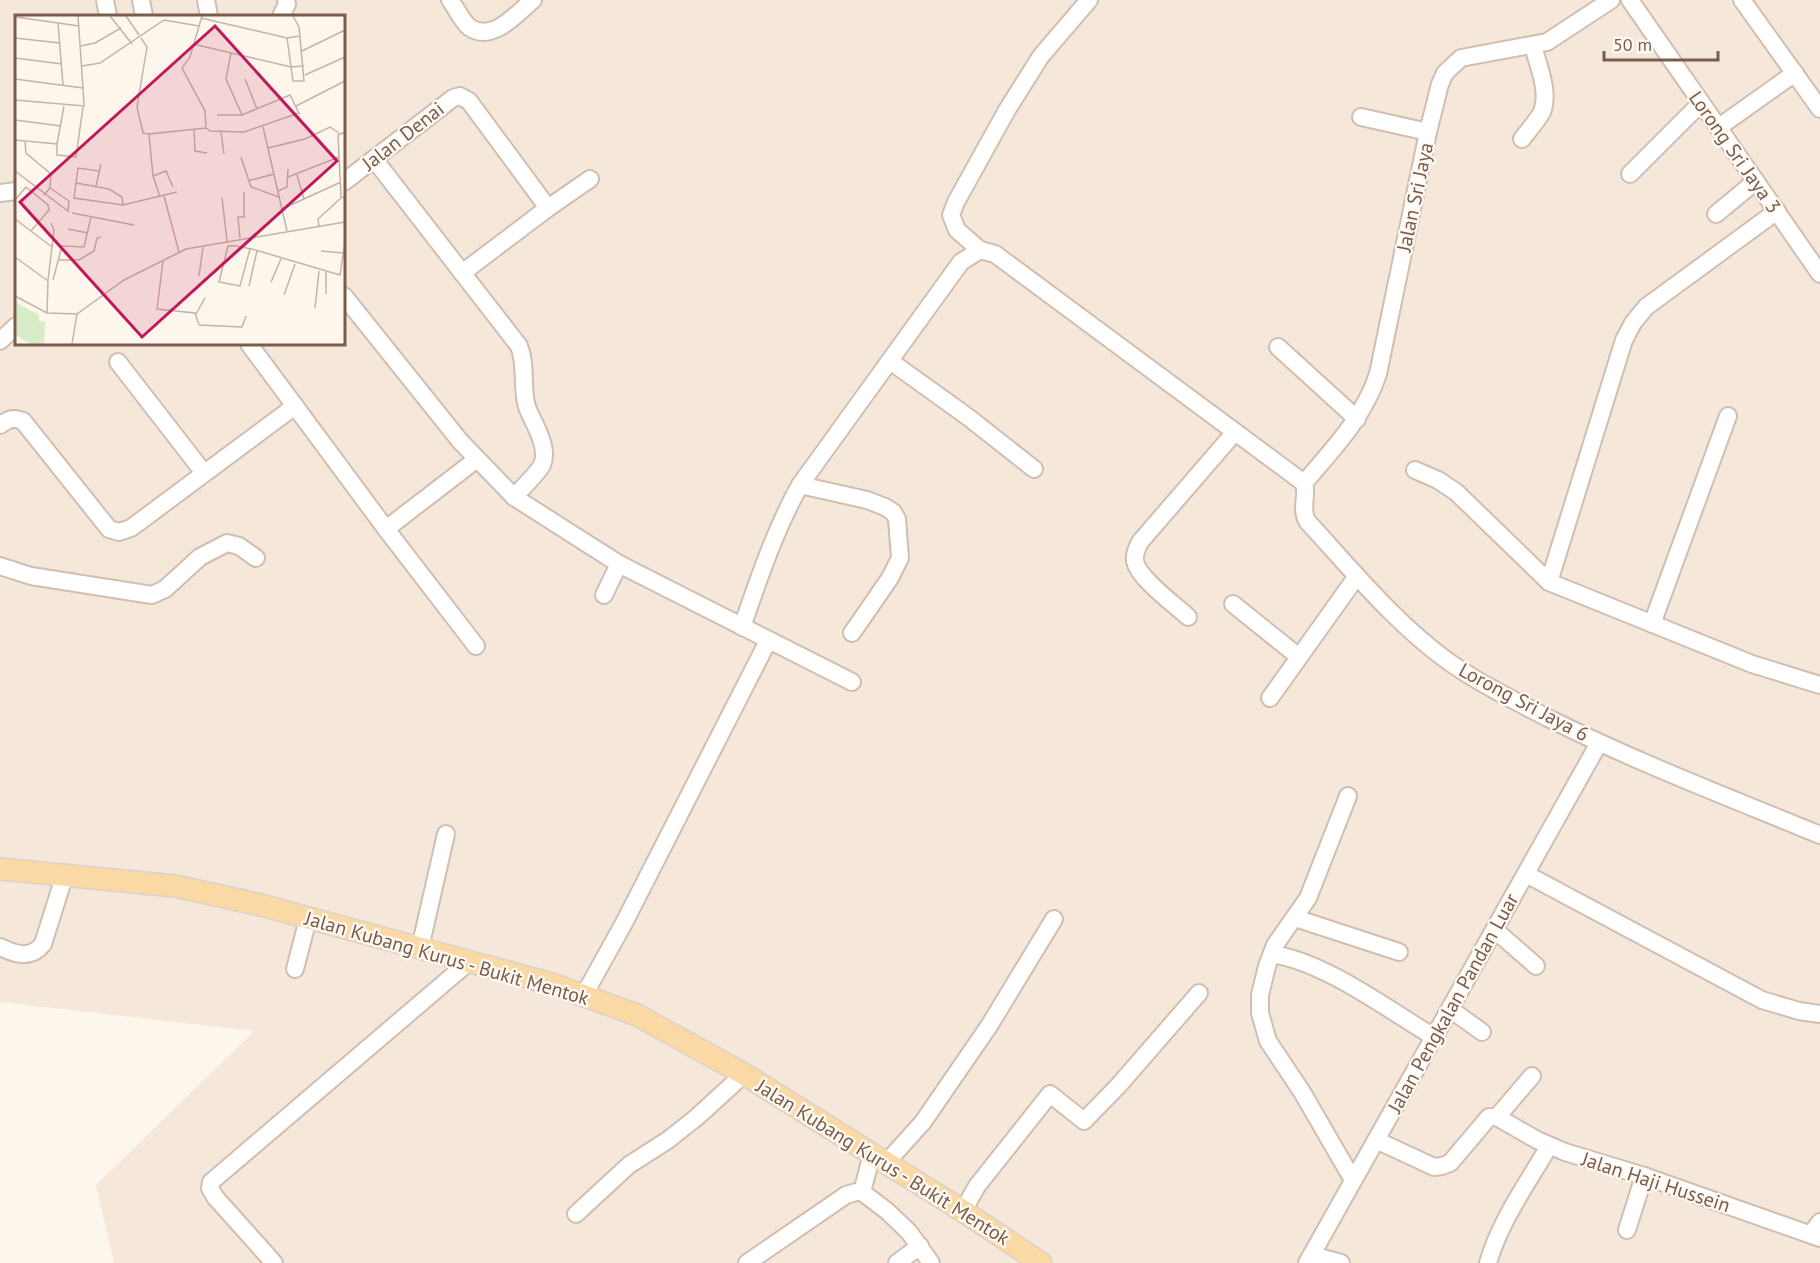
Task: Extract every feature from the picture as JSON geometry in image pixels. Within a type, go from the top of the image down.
[{"type":"main road","name":"Jalan Kubang Kurus - Bukit Mentok","points":[[0,869],[175,885],[261,905],[552,984],[637,1015],[744,1074],[963,1211],[1041,1263]]},
{"type":"street","points":[[105,0],[108,15]]},
{"type":"street","points":[[141,0],[144,15]]},
{"type":"street","points":[[206,0],[209,15]]},
{"type":"street","points":[[282,15],[287,4],[286,0]]},
{"type":"street","points":[[450,0],[469,27],[480,32],[495,31],[533,0]]},
{"type":"street","points":[[1089,0],[1041,56],[1007,110],[956,202],[951,215],[957,230],[976,246],[995,254],[1304,483]]},
{"type":"street","name":"Jalan Sri Jaya","points":[[1304,483],[1357,419],[1369,398],[1378,374],[1428,132],[1445,73],[1461,58],[1547,42],[1611,0]]},
{"type":"street","name":"Lorong Sri Jaya 3","points":[[1630,0],[1777,212],[1813,250],[1820,274]]},
{"type":"street","points":[[1742,0],[1820,109]]},
{"type":"street","points":[[1522,139],[1541,112],[1544,102],[1544,90],[1533,46]]},
{"type":"street","points":[[1719,127],[1795,73]]},
{"type":"street","name":"Jalan Denai","points":[[345,181],[453,98],[465,97],[548,208]]},
{"type":"street","points":[[1630,174],[1701,103]]},
{"type":"street","points":[[1361,117],[1428,132]]},
{"type":"street","points":[[374,159],[519,346],[523,355],[526,403],[542,440],[542,464],[514,497]]},
{"type":"street","points":[[462,273],[590,179]]},
{"type":"street","points":[[1716,214],[1756,181]]},
{"type":"street","points":[[0,193],[15,191]]},
{"type":"street","points":[[1549,582],[1624,340],[1633,323],[1646,307],[1777,212]]},
{"type":"street","points":[[742,627],[774,536],[800,485],[961,262],[976,246]]},
{"type":"street","points":[[345,297],[452,432],[514,497],[619,564],[852,682]]},
{"type":"street","points":[[0,341],[15,327]]},
{"type":"street","points":[[250,345],[476,646]]},
{"type":"street","points":[[1278,347],[1357,419]]},
{"type":"street","points":[[890,361],[968,417],[1034,470]]},
{"type":"street","points":[[118,362],[204,473]]},
{"type":"street","points":[[0,425],[9,419],[15,418],[23,421],[113,532],[131,528],[295,406]]},
{"type":"street","points":[[1652,624],[1728,416]]},
{"type":"street","points":[[1188,617],[1142,576],[1134,559],[1136,550],[1140,542],[1235,432]]},
{"type":"street","points":[[386,529],[477,459]]},
{"type":"street","points":[[1415,470],[1438,480],[1456,492],[1549,582],[1752,664],[1820,685]]},
{"type":"street","name":"Lorong Sri Jaya 6","points":[[1304,483],[1304,514],[1307,521],[1396,617],[1448,661],[1502,694],[1599,743],[1820,835]]},
{"type":"street","points":[[800,485],[867,500],[893,512],[897,519],[900,558],[890,578],[852,633]]},
{"type":"street","points":[[0,566],[31,576],[152,595],[165,589],[200,557],[227,543],[239,546],[256,558]]},
{"type":"street","points":[[604,595],[619,564]]},
{"type":"street","points":[[1270,698],[1357,576]]},
{"type":"street","points":[[1233,604],[1299,657]]},
{"type":"street","points":[[580,994],[624,923],[768,641]]},
{"type":"street","name":"Jalan Pengkalan Pandan Luar","points":[[1309,1259],[1599,743]]},
{"type":"street","points":[[1348,796],[1308,898],[1284,931],[1266,966],[1260,996],[1260,1013],[1266,1035],[1353,1180]]},
{"type":"street","points":[[420,948],[446,834]]},
{"type":"street","points":[[0,947],[17,955],[39,948],[65,874]]},
{"type":"street","points":[[1526,874],[1762,1000],[1799,1011],[1820,1014]]},
{"type":"street","points":[[1295,918],[1399,952]]},
{"type":"street","points":[[295,969],[308,919]]},
{"type":"street","points":[[862,1192],[879,1158],[930,1113],[989,1026],[1054,919]]},
{"type":"street","points":[[1494,930],[1536,966]]},
{"type":"street","points":[[1272,954],[1298,960],[1329,974],[1434,1037]]},
{"type":"street","points":[[274,1263],[214,1197],[210,1188],[211,1182],[470,961]]},
{"type":"street","points":[[963,1211],[977,1186],[1050,1094],[1084,1121],[1119,1085],[1199,993]]},
{"type":"street","points":[[1450,1009],[1482,1032]]},
{"type":"street","points":[[576,1214],[629,1164],[668,1140],[697,1118],[744,1074]]},
{"type":"street","points":[[1376,1140],[1434,1167],[1450,1163],[1489,1117],[1497,1117],[1532,1076]]},
{"type":"street","name":"Jalan Haji Hussein","points":[[1497,1117],[1549,1146],[1817,1231]]},
{"type":"street","points":[[1488,1263],[1493,1244],[1502,1225],[1549,1146]]},
{"type":"street","points":[[1627,1230],[1644,1176]]},
{"type":"street","points":[[747,1263],[846,1195],[862,1192],[887,1212],[920,1246],[931,1263]]},
{"type":"street","points":[[897,1263],[920,1246]]},
{"type":"street","points":[[1309,1259],[1341,1263]]},
{"type":"shaded area","points":[[0,0],[1820,0],[1820,1263],[114,1263],[96,1185],[254,1031],[0,1002]]}]
